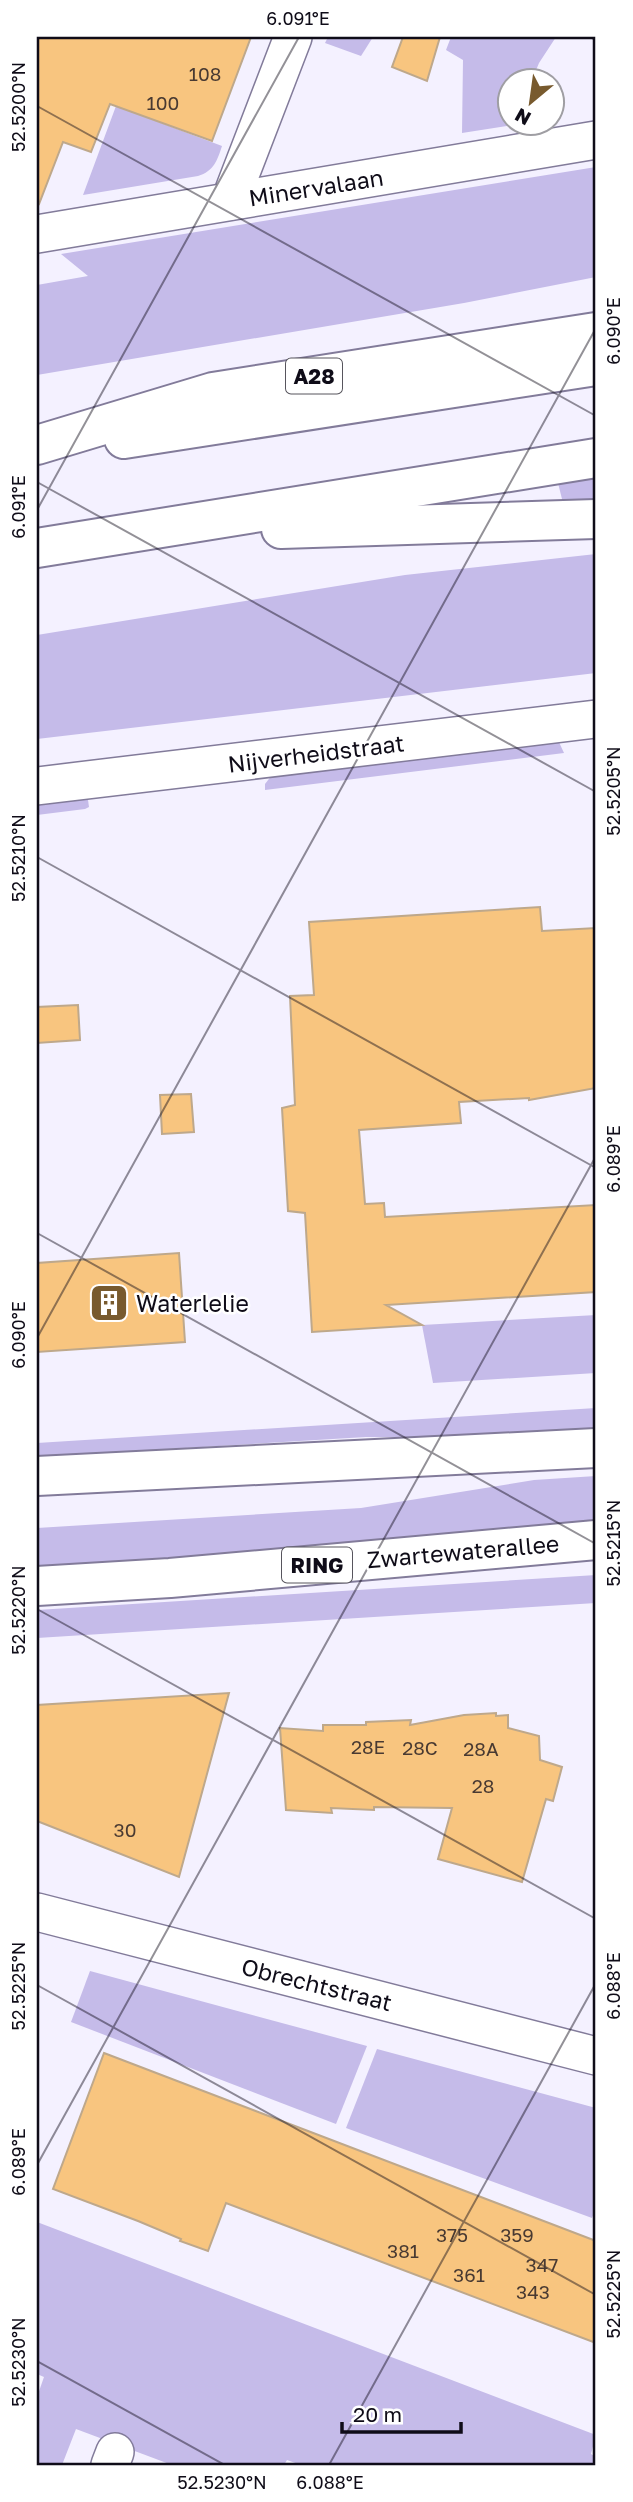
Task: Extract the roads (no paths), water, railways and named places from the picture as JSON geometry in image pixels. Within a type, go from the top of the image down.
[{"type":"main road","name":"A28","points":[[37,445],[212,392],[596,332]]},
{"type":"main road","name":"A28","points":[[37,453],[596,366]]},
{"type":"main road","points":[[37,548],[596,458]]},
{"type":"main road","points":[[129,533],[596,519]]},
{"type":"main road","points":[[37,1476],[596,1448]]},
{"type":"main road","name":"Zwartewaterallee","points":[[37,1586],[170,1578],[596,1540]]},
{"type":"street","points":[[230,201],[293,37]]},
{"type":"street","name":"Minervalaan","points":[[37,233],[596,140]]},
{"type":"street","name":"Nijverheidstraat","points":[[37,786],[596,719]]},
{"type":"street","name":"Obrechtstraat","points":[[37,1912],[596,2056]]},
{"type":"place","name":"Waterlelie","points":[[109,1303]]}]
